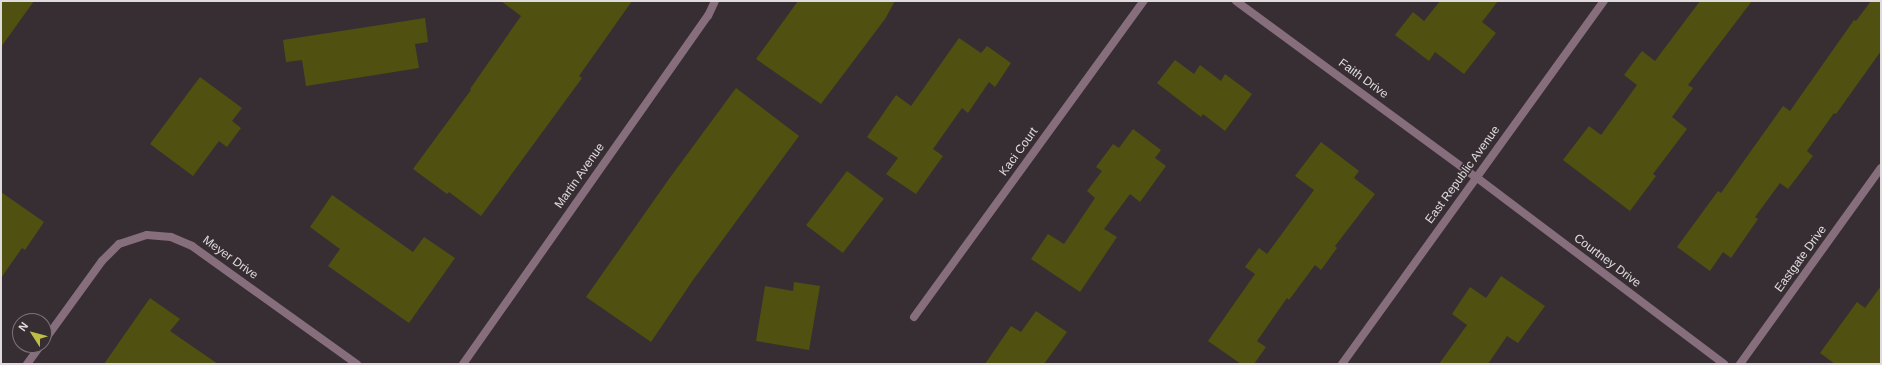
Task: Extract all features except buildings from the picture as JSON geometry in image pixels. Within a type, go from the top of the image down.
[{"type":"street","name":"Martin Avenue","points":[[463,364],[708,16],[715,1]]},
{"type":"street","name":"Kaci Court","points":[[914,317],[1144,1]]},
{"type":"street","name":"Faith Drive","points":[[1236,1],[1476,177]]},
{"type":"street","name":"East Republic Avenue","points":[[1342,364],[1604,1]]},
{"type":"street","name":"Eastgate Drive","points":[[1740,364],[1881,168]]},
{"type":"street","name":"Courtney Drive","points":[[1476,177],[1724,364]]},
{"type":"street","name":"Meyer Drive","points":[[52,330],[102,261],[119,244],[147,235],[171,238],[192,246],[357,364]]},
{"type":"street","points":[[27,364],[35,353]]}]
